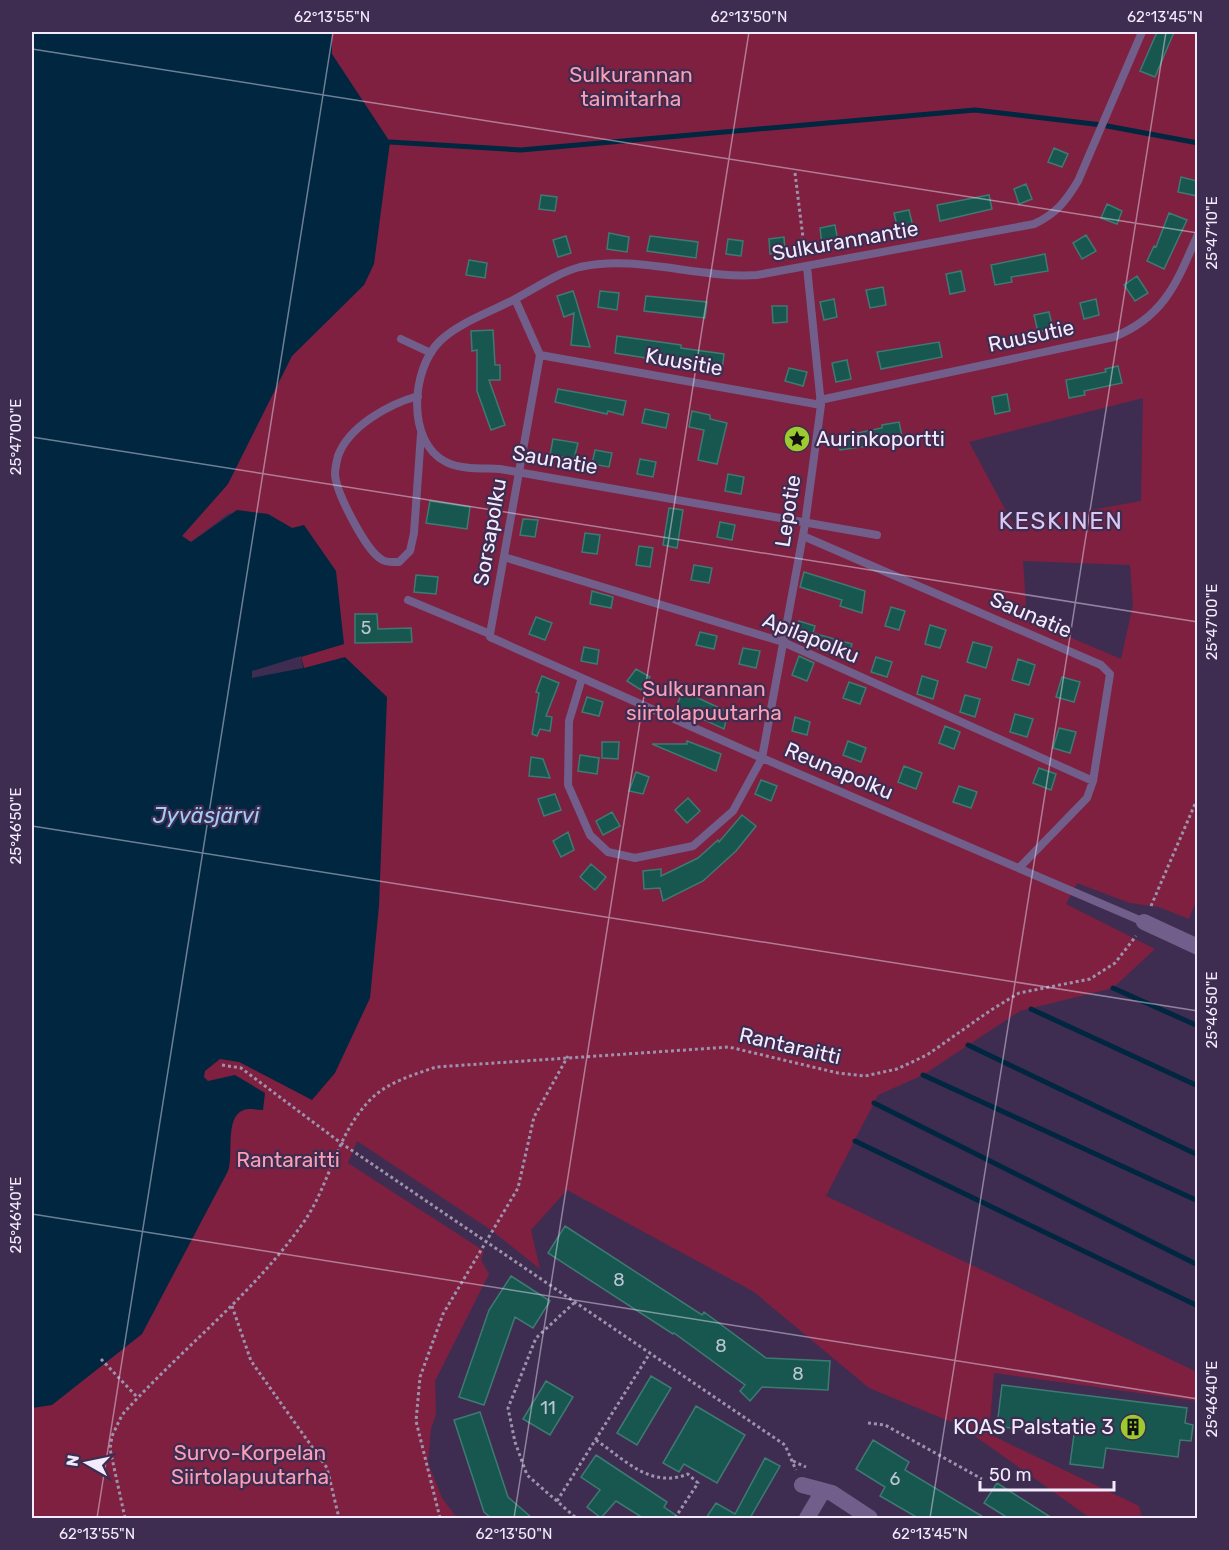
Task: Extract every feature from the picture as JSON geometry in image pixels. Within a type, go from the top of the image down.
[{"type":"street","points":[[1144,922],[1197,947]]},
{"type":"street","points":[[802,1485],[832,1493],[852,1514],[870,1518]]},
{"type":"street","points":[[807,1518],[822,1491]]},
{"type":"lane","name":"Sulkurannantie","points":[[451,332],[560,275],[580,267],[624,264],[729,277],[807,267],[1034,224],[1051,216],[1065,203],[1078,181],[1142,32]]},
{"type":"lane","name":"Ruusutie","points":[[820,403],[1114,337],[1134,329],[1154,314],[1167,298],[1197,234]]},
{"type":"lane","name":"Lepotie","points":[[582,678],[569,722],[568,785],[590,836],[608,852],[634,858],[693,846],[732,811],[762,758],[805,524],[820,403],[807,267]]},
{"type":"lane","points":[[515,299],[540,355]]},
{"type":"lane","name":"Saunatie","points":[[451,332],[430,353],[418,396],[421,428],[425,442],[447,463],[519,472],[877,535]]},
{"type":"lane","points":[[401,339],[430,353]]},
{"type":"lane","name":"Kuusitie","points":[[540,355],[820,403]]},
{"type":"lane","name":"Sorsapolku","points":[[490,634],[540,355]]},
{"type":"lane","points":[[418,396],[401,401],[382,412],[351,435],[338,456],[335,474],[340,493],[371,552],[383,561],[399,562],[410,551],[414,533],[421,428]]},
{"type":"lane","name":"Saunatie","points":[[803,536],[1101,665],[1110,674],[1093,781]]},
{"type":"lane","name":"Apilapolku","points":[[504,557],[783,642],[1093,781]]},
{"type":"lane","name":"Reunapolku","points":[[408,600],[490,634],[490,637],[762,758],[1144,922]]},
{"type":"lane","points":[[1019,868],[1087,798],[1093,781]]},
{"type":"path","points":[[795,173],[807,267]]},
{"type":"path","name":"Rantaraitti","points":[[124,1518],[110,1449],[112,1436],[122,1415],[232,1306],[301,1226],[320,1194],[340,1143],[353,1120],[373,1098],[403,1078],[436,1067],[568,1056],[729,1047],[838,1073],[865,1076],[897,1069],[927,1055],[1019,993],[1090,979],[1115,963],[1136,938],[1144,922],[1197,798]]},
{"type":"path","points":[[440,1518],[416,1421],[420,1377],[443,1314],[518,1188],[534,1117],[568,1056]]},
{"type":"path","points":[[222,1065],[241,1068],[340,1143],[784,1444],[802,1485]]},
{"type":"path","points":[[575,1302],[536,1338],[508,1408],[515,1442],[527,1475],[575,1517]]},
{"type":"path","points":[[232,1306],[251,1361],[327,1468],[339,1518]]},
{"type":"path","points":[[557,1502],[650,1353]]},
{"type":"path","points":[[101,1359],[137,1398]]},
{"type":"path","points":[[868,1423],[885,1425],[982,1479]]},
{"type":"path","points":[[596,1440],[646,1474],[673,1480],[688,1474],[698,1483],[675,1518]]},
{"type":"green space","points":[[88,32],[1197,32],[1197,899],[1189,919],[1159,907],[1130,903],[1077,883],[1066,904],[1155,949],[1113,988],[1020,1011],[923,1075],[878,1095],[826,1196],[1197,1372],[1197,1401],[994,1373],[989,1434],[1139,1506],[1142,1518],[1090,1518],[961,1426],[869,1388],[754,1292],[567,1190],[531,1230],[540,1269],[491,1230],[357,1141],[348,1163],[484,1251],[481,1260],[489,1274],[435,1381],[436,1414],[431,1429],[428,1463],[442,1498],[457,1518],[32,1518],[32,1196],[303,667],[301,656],[344,644],[292,528],[268,514],[229,513],[191,542],[182,536],[227,485]],"holes":[[[1143,398],[1141,501],[1013,524],[969,442]],[[1023,561],[1130,565],[1133,605],[1121,659],[1027,619]]]},
{"type":"water","name":"Jyväsjärvi","points":[[32,32],[332,32],[332,54],[390,142],[374,264],[364,285],[292,356],[228,484],[182,536],[191,542],[237,510],[268,514],[292,528],[304,525],[336,571],[344,644],[301,657],[304,668],[345,657],[387,697],[379,906],[370,998],[335,1073],[312,1100],[239,1062],[220,1059],[205,1071],[204,1077],[208,1081],[235,1075],[265,1093],[263,1110],[244,1110],[234,1120],[228,1171],[142,1334],[52,1405],[32,1408]]},
{"type":"pier","points":[[301,656],[303,668],[252,678],[252,671]]},
{"type":"building","points":[[1157,32],[1174,32],[1155,77],[1140,71]]},
{"type":"building","points":[[1054,148],[1068,154],[1062,167],[1048,162]]},
{"type":"building","points":[[1181,177],[1197,181],[1197,196],[1178,192]]},
{"type":"building","points":[[1026,184],[1032,199],[1019,204],[1014,189]]},
{"type":"building","points":[[541,195],[557,197],[555,211],[539,209]]},
{"type":"building","points":[[989,195],[992,209],[940,221],[937,205]]},
{"type":"building","points":[[1107,204],[1122,211],[1117,224],[1101,218]]},
{"type":"building","points":[[909,210],[913,227],[898,230],[894,213]]},
{"type":"building","points":[[1169,213],[1187,220],[1164,269],[1147,261],[1154,246],[1156,247]]},
{"type":"building","points":[[835,225],[838,242],[822,245],[820,228]]},
{"type":"building","points":[[609,233],[629,237],[627,252],[607,249]]},
{"type":"building","points":[[1086,235],[1096,251],[1082,259],[1073,243]]},
{"type":"building","points":[[566,236],[571,253],[558,257],[553,240]]},
{"type":"building","points":[[650,236],[698,242],[696,258],[647,251]]},
{"type":"building","points":[[784,237],[785,252],[770,254],[769,239]]},
{"type":"building","points":[[728,239],[743,241],[741,256],[726,254]]},
{"type":"building","points":[[1045,254],[1048,271],[1011,277],[1012,282],[995,285],[991,265]]},
{"type":"building","points":[[469,260],[487,263],[485,278],[466,275]]},
{"type":"building","points":[[961,271],[965,291],[950,294],[946,274]]},
{"type":"building","points":[[1137,276],[1148,293],[1135,301],[1124,285]]},
{"type":"building","points":[[883,287],[886,305],[870,308],[866,290]]},
{"type":"building","points":[[573,291],[590,347],[571,345],[574,313],[564,317],[557,296]]},
{"type":"building","points":[[600,291],[619,293],[617,310],[598,307]]},
{"type":"building","points":[[646,296],[707,302],[705,318],[644,311]]},
{"type":"building","points":[[834,299],[837,317],[824,320],[820,302]]},
{"type":"building","points":[[1096,299],[1099,315],[1084,319],[1080,303]]},
{"type":"building","points":[[772,306],[787,306],[787,322],[773,323]]},
{"type":"building","points":[[1049,312],[1053,329],[1038,332],[1034,315]]},
{"type":"building","points":[[493,330],[495,365],[500,365],[500,380],[489,380],[505,425],[491,430],[477,391],[477,350],[472,351],[471,331]]},
{"type":"building","points":[[617,336],[724,354],[722,370],[615,353]]},
{"type":"building","points":[[939,342],[942,357],[881,369],[877,352]]},
{"type":"building","points":[[847,360],[851,379],[836,382],[832,363]]},
{"type":"building","points":[[1118,366],[1122,383],[1084,391],[1085,395],[1069,398],[1066,380],[1106,372],[1105,369]]},
{"type":"building","points":[[789,368],[807,372],[803,386],[785,381]]},
{"type":"building","points":[[558,389],[626,401],[623,415],[608,411],[607,414],[555,402]]},
{"type":"building","points":[[1007,394],[1010,411],[995,414],[992,397]]},
{"type":"building","points":[[645,409],[669,414],[666,428],[642,423]]},
{"type":"building","points":[[692,411],[710,415],[710,419],[727,423],[717,464],[698,460],[704,430],[689,427]]},
{"type":"building","points":[[899,422],[903,441],[840,450],[838,437]]},
{"type":"building","points":[[553,439],[578,443],[574,459],[550,455]]},
{"type":"building","points":[[595,450],[612,453],[609,467],[592,464]]},
{"type":"building","points":[[640,459],[656,462],[653,477],[637,474]]},
{"type":"building","points":[[728,474],[744,477],[741,494],[725,491]]},
{"type":"building","points":[[430,501],[470,507],[467,529],[426,523]]},
{"type":"building","points":[[669,508],[683,510],[677,548],[663,545]]},
{"type":"building","points":[[523,519],[538,520],[535,537],[520,535]]},
{"type":"building","points":[[720,522],[735,525],[732,540],[717,537]]},
{"type":"building","points":[[585,533],[600,535],[597,554],[582,552]]},
{"type":"building","points":[[639,546],[653,548],[650,567],[636,565]]},
{"type":"building","points":[[694,565],[712,568],[709,583],[691,580]]},
{"type":"building","points":[[804,572],[865,591],[862,613],[840,606],[842,600],[800,587]]},
{"type":"building","points":[[416,575],[438,577],[436,594],[414,592]]},
{"type":"building","points":[[592,591],[613,597],[611,608],[590,604]]},
{"type":"building","points":[[891,607],[905,611],[899,630],[885,626]]},
{"type":"building","points":[[355,614],[377,614],[378,629],[411,628],[412,642],[355,643]]},
{"type":"building","points":[[536,617],[552,623],[545,640],[529,634]]},
{"type":"building","points":[[799,621],[815,626],[813,633],[852,644],[847,660],[794,639]]},
{"type":"building","points":[[930,625],[946,630],[940,648],[925,644]]},
{"type":"building","points":[[700,632],[717,636],[714,649],[696,645]]},
{"type":"building","points":[[973,642],[992,647],[986,668],[967,662]]},
{"type":"building","points":[[584,647],[599,650],[597,664],[581,661]]},
{"type":"building","points":[[743,648],[760,651],[756,668],[739,664]]},
{"type":"building","points":[[799,656],[814,663],[807,681],[792,675]]},
{"type":"building","points":[[876,657],[892,662],[887,677],[871,672]]},
{"type":"building","points":[[1018,659],[1035,665],[1029,685],[1012,680]]},
{"type":"building","points":[[636,669],[650,677],[641,690],[627,681]]},
{"type":"building","points":[[542,676],[559,683],[546,716],[552,717],[550,731],[540,729],[537,736],[532,734],[539,693],[536,692]]},
{"type":"building","points":[[922,676],[938,681],[933,699],[917,694]]},
{"type":"building","points":[[1062,677],[1080,682],[1074,702],[1056,697]]},
{"type":"building","points":[[849,682],[866,688],[860,704],[843,698]]},
{"type":"building","points":[[683,691],[728,712],[724,729],[676,707]]},
{"type":"building","points":[[965,695],[980,699],[975,717],[960,712]]},
{"type":"building","points":[[587,697],[603,702],[599,716],[582,712]]},
{"type":"building","points":[[1015,714],[1033,719],[1027,737],[1010,732]]},
{"type":"building","points":[[795,717],[810,722],[807,735],[792,731]]},
{"type":"building","points":[[945,726],[960,732],[954,749],[939,743]]},
{"type":"building","points":[[1059,728],[1076,732],[1070,753],[1053,748]]},
{"type":"building","points":[[687,741],[721,754],[716,771],[652,744],[687,744]]},
{"type":"building","points":[[848,741],[866,748],[861,762],[843,755]]},
{"type":"building","points":[[602,742],[619,742],[618,759],[602,758]]},
{"type":"building","points":[[580,755],[599,758],[597,774],[578,771]]},
{"type":"building","points":[[531,757],[543,759],[550,778],[529,776]]},
{"type":"building","points":[[904,766],[922,773],[916,789],[898,782]]},
{"type":"building","points":[[1039,768],[1056,774],[1051,790],[1033,783]]},
{"type":"building","points":[[636,772],[649,777],[643,794],[629,791]]},
{"type":"building","points":[[761,780],[777,786],[771,801],[755,794]]},
{"type":"building","points":[[959,786],[977,792],[971,808],[953,802]]},
{"type":"building","points":[[555,794],[561,810],[544,816],[538,799]]},
{"type":"building","points":[[688,798],[700,811],[687,823],[675,810]]},
{"type":"building","points":[[612,812],[620,826],[603,835],[596,821]]},
{"type":"building","points":[[742,815],[756,826],[736,851],[703,881],[663,901],[660,888],[644,889],[643,871],[661,869],[661,876],[698,858],[718,840],[719,842]]},
{"type":"building","points":[[568,832],[574,850],[561,857],[553,841]]},
{"type":"building","points":[[591,864],[606,877],[595,890],[580,877]]},
{"type":"building","points":[[565,1226],[702,1315],[704,1312],[766,1358],[830,1361],[828,1390],[762,1387],[750,1401],[740,1391],[745,1385],[674,1333],[548,1253]]},
{"type":"building","points":[[511,1276],[550,1301],[533,1328],[515,1317],[484,1405],[459,1397],[489,1310]]},
{"type":"building","points":[[651,1376],[671,1388],[637,1445],[617,1433]]},
{"type":"building","points":[[546,1381],[573,1397],[550,1435],[523,1419]]},
{"type":"building","name":"KOAS Palstatie 3","points":[[1002,1385],[1187,1408],[1185,1423],[1193,1425],[1191,1441],[1180,1440],[1178,1457],[1106,1448],[1103,1468],[1070,1464],[1075,1427],[1041,1423],[1040,1432],[997,1426]]},
{"type":"building","points":[[696,1406],[745,1435],[717,1483],[684,1464],[679,1472],[663,1463]]},
{"type":"building","points":[[480,1412],[508,1497],[532,1518],[491,1518],[484,1512],[454,1420]]},
{"type":"building","points":[[873,1440],[909,1462],[905,1470],[985,1518],[918,1518],[880,1496],[885,1487],[856,1469]]},
{"type":"building","points":[[596,1455],[667,1502],[664,1507],[680,1518],[643,1518],[616,1501],[601,1518],[587,1507],[600,1490],[581,1477]]},
{"type":"building","points":[[765,1458],[780,1466],[750,1518],[706,1518],[716,1503],[735,1514]]},
{"type":"building","points":[[997,1483],[1052,1518],[1008,1518],[984,1503]]},
{"type":"waterway","points":[[390,142],[521,150],[975,110],[1102,125],[1198,143]]},
{"type":"waterway","points":[[1113,988],[1198,1026]]},
{"type":"waterway","points":[[1031,1009],[1198,1086]]},
{"type":"waterway","points":[[968,1045],[1198,1155]]},
{"type":"waterway","points":[[923,1075],[1198,1201]]},
{"type":"waterway","points":[[874,1103],[1198,1265]]},
{"type":"waterway","points":[[855,1141],[1198,1306]]},
{"type":"place","name":"Aurinkoportti","points":[[797,439]]},
{"type":"place","name":"KOAS Palstatie 3","points":[[1133,1427]]},
{"type":"district","name":"KESKINEN","points":[[1061,521]]},
{"type":"park label","name":"Sulkurannan taimitarha","points":[[631,87]]},
{"type":"park label","name":"Sulkurannan siirtolapuutarha","points":[[704,701]]},
{"type":"park label","name":"Survo-Korpelan Siirtolapuutarha","points":[[250,1465]]}]
